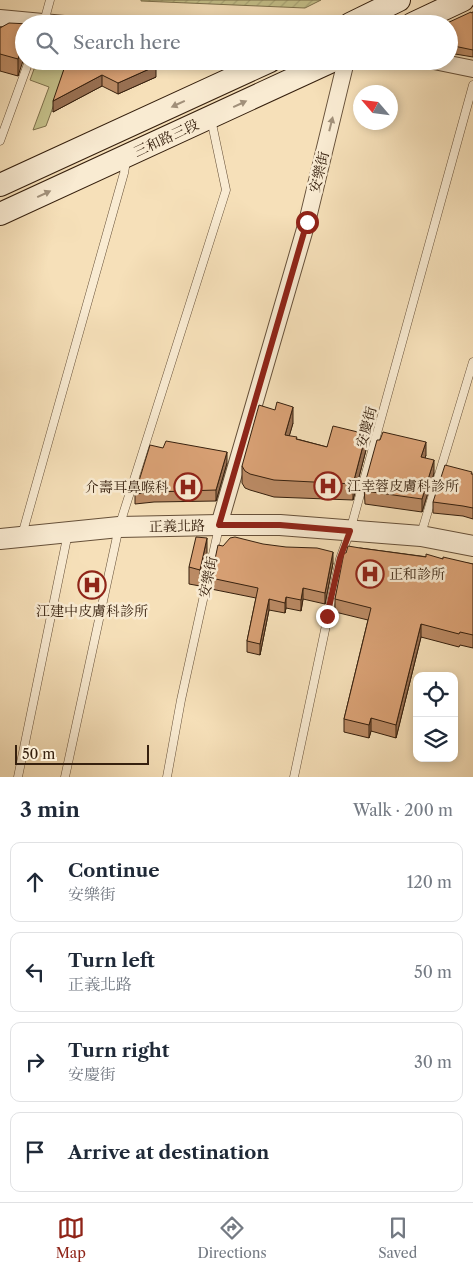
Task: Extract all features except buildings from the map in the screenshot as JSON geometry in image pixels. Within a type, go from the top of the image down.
[{"type":"main road","points":[[369,15],[400,0]]},
{"type":"main road","points":[[429,15],[454,2]]},
{"type":"main road","name":"三和路三段","points":[[0,185],[250,70]]},
{"type":"main road","name":"三和路三段","points":[[0,214],[312,70]]},
{"type":"street","points":[[0,18],[15,20]]},
{"type":"street","points":[[458,66],[473,69]]},
{"type":"street","name":"安樂街","points":[[219,525],[307,222],[344,70]]},
{"type":"street","name":"正義北路","points":[[0,539],[119,527],[280,525],[421,536],[473,546]]},
{"type":"lane","points":[[45,15],[50,0]]},
{"type":"lane","points":[[0,141],[26,70]]},
{"type":"lane","name":"安慶街","points":[[294,777],[340,558],[350,531],[473,85]]},
{"type":"lane","points":[[65,777],[119,527],[226,190],[210,117]]},
{"type":"lane","points":[[22,537],[124,173],[126,156]]},
{"type":"lane","points":[[421,536],[473,362]]},
{"type":"lane","name":"安樂街","points":[[166,777],[219,525]]},
{"type":"lane","points":[[18,777],[69,532]]},
{"type":"shaded area","points":[[141,0],[321,0],[305,8]]},
{"type":"shaded area","points":[[34,70],[67,70],[46,126],[33,130],[49,87],[30,80]]},
{"type":"place","name":"江幸蓉皮膚科診所","points":[[328,486]]},
{"type":"place","name":"介壽耳鼻喉科","points":[[188,487]]},
{"type":"place","name":"正和診所","points":[[370,574]]},
{"type":"place","name":"江建中皮膚科診所","points":[[92,585]]},
{"type":"route","points":[[307,222],[219,525],[280,525],[350,531],[340,558],[327,616]]}]
